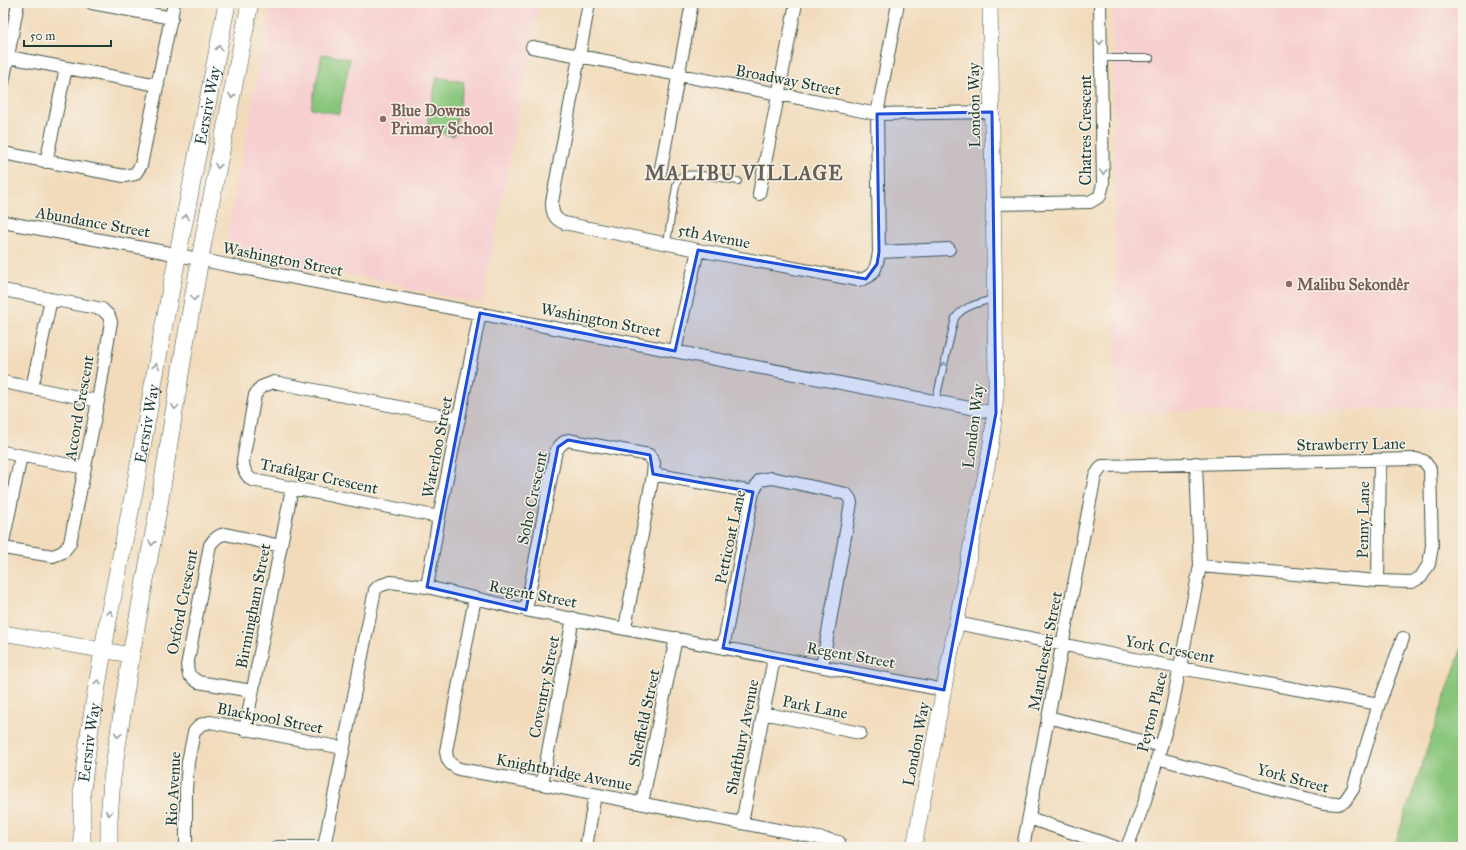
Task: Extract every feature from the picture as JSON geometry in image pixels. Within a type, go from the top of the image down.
[{"type":"main road","name":"Eersriv Way","points":[[82,847],[82,790],[90,728],[161,340],[227,3]]},
{"type":"main road","name":"Eersriv Way","points":[[109,847],[112,779],[131,655],[159,505],[200,259],[250,3]]},
{"type":"street","points":[[3,83],[6,57],[18,3]]},
{"type":"street","points":[[92,3],[172,18]]},
{"type":"street","points":[[3,153],[124,176],[135,174],[142,165],[174,3]]},
{"type":"street","name":"5th Avenue","points":[[589,3],[552,202],[553,215],[564,223],[858,280],[866,279],[874,271],[879,252],[877,114],[898,3]]},
{"type":"street","points":[[660,173],[692,3]]},
{"type":"street","points":[[759,194],[796,3]]},
{"type":"street","name":"London Way","points":[[914,847],[977,514],[988,466],[996,413],[990,3]]},
{"type":"street","name":"Chatres Crescent","points":[[993,204],[1090,202],[1100,196],[1103,184],[1100,3]]},
{"type":"street","name":"Broadway Street","points":[[532,47],[877,114],[992,112]]},
{"type":"street","points":[[6,57],[158,85]]},
{"type":"street","points":[[46,162],[66,68]]},
{"type":"street","name":"Abundance Street","points":[[3,222],[200,259]]},
{"type":"street","points":[[879,252],[949,249]]},
{"type":"street","points":[[676,351],[698,250]]},
{"type":"street","name":"Washington Street","points":[[200,259],[676,351],[935,403],[996,413]]},
{"type":"street","name":"Accord Crescent","points":[[3,290],[102,309],[109,316],[111,322],[98,401],[70,543],[63,552],[53,556],[3,548]]},
{"type":"street","points":[[32,388],[51,299]]},
{"type":"street","name":"Waterloo Street","points":[[427,588],[439,517],[480,313]]},
{"type":"street","points":[[3,382],[98,401]]},
{"type":"street","name":"Trafalgar Crescent","points":[[439,517],[252,480],[246,475],[243,460],[255,395],[265,384],[274,382],[459,419]]},
{"type":"street","name":"Soho Crescent","points":[[526,610],[556,450],[561,444],[568,440],[649,455],[652,457],[654,463],[625,628]]},
{"type":"street","points":[[3,452],[85,468]]},
{"type":"street","points":[[3,542],[21,456]]},
{"type":"street","name":"Strawberry Lane","points":[[1104,465],[1416,459],[1424,461],[1430,469],[1432,546],[1429,564],[1421,578],[1412,582],[1200,566]]},
{"type":"street","name":"Penny Lane","points":[[1378,580],[1380,460]]},
{"type":"street","name":"Peyton Place","points":[[1127,847],[1144,804],[1171,712],[1200,566],[1196,463]]},
{"type":"street","name":"Manchester Street","points":[[1023,847],[1095,476],[1099,469],[1104,465]]},
{"type":"street","points":[[653,474],[753,492]]},
{"type":"street","name":"Petticoat Lane","points":[[723,648],[753,492],[760,480],[772,478],[846,494],[850,499],[851,503],[822,666]]},
{"type":"street","name":"Birmingham Street","points":[[245,730],[292,488]]},
{"type":"street","name":"Oxford Crescent","points":[[252,691],[198,682],[189,675],[186,666],[208,552],[210,545],[215,538],[225,534],[281,546]]},
{"type":"street","name":"Regent Street","points":[[325,847],[343,748],[375,590],[379,586],[392,582],[427,588],[526,610],[944,690]]},
{"type":"street","name":"Knightbridge Avenue","points":[[474,598],[446,751],[448,762],[452,766],[459,769],[839,842]]},
{"type":"street","name":"Coventry Street","points":[[542,784],[573,618]]},
{"type":"street","name":"York Crescent","points":[[956,624],[1180,668],[1379,704]]},
{"type":"street","points":[[3,633],[131,655]]},
{"type":"street","name":"Sheffield Street","points":[[642,803],[676,638]]},
{"type":"street","name":"York Street","points":[[1157,758],[1324,803],[1338,804],[1345,801],[1353,789],[1379,704],[1403,638]]},
{"type":"street","name":"Shaftbury Avenue","points":[[742,823],[774,658]]},
{"type":"street","name":"Park Lane","points":[[763,713],[860,733]]},
{"type":"street","points":[[1048,717],[1161,746]]},
{"type":"street","name":"Blackpool Street","points":[[194,732],[200,725],[210,722],[343,748]]},
{"type":"street","name":"Rio Avenue","points":[[186,847],[187,776],[188,762],[194,732]]},
{"type":"street","points":[[586,847],[595,795]]},
{"type":"street","points":[[1029,818],[1115,847]]},
{"type":"street","points":[[277,847],[325,847]]},
{"type":"lane","points":[[1101,58],[1150,58]]},
{"type":"lane","points":[[667,243],[678,178],[690,174],[738,181]]},
{"type":"lane","points":[[935,403],[955,318],[966,308],[995,298]]},
{"type":"highlighted area","points":[[992,112],[996,413],[944,690],[723,648],[753,492],[653,474],[650,455],[568,440],[558,447],[526,610],[427,587],[480,313],[675,351],[698,250],[866,279],[877,264],[879,252],[877,114]]},
{"type":"shaded area","name":"Blue Downs Primary School","points":[[272,3],[540,3],[482,303],[405,288],[405,285],[307,266],[306,269],[241,256],[227,236]]},
{"type":"shaded area","name":"Malibu Sekondêr","points":[[1112,3],[1463,3],[1463,407],[1116,413],[1115,161]]},
{"type":"green space","points":[[322,54],[350,59],[339,114],[311,108]]},
{"type":"green space","points":[[437,77],[464,82],[454,136],[426,130]]},
{"type":"green space","points":[[1463,644],[1463,847],[1394,847]]},
{"type":"place","name":"Blue Downs Primary School","points":[[383,119]]},
{"type":"place","name":"Malibu Sekondêr","points":[[1289,284]]},
{"type":"district","name":"MALIBU VILLAGE","points":[[744,173]]}]
